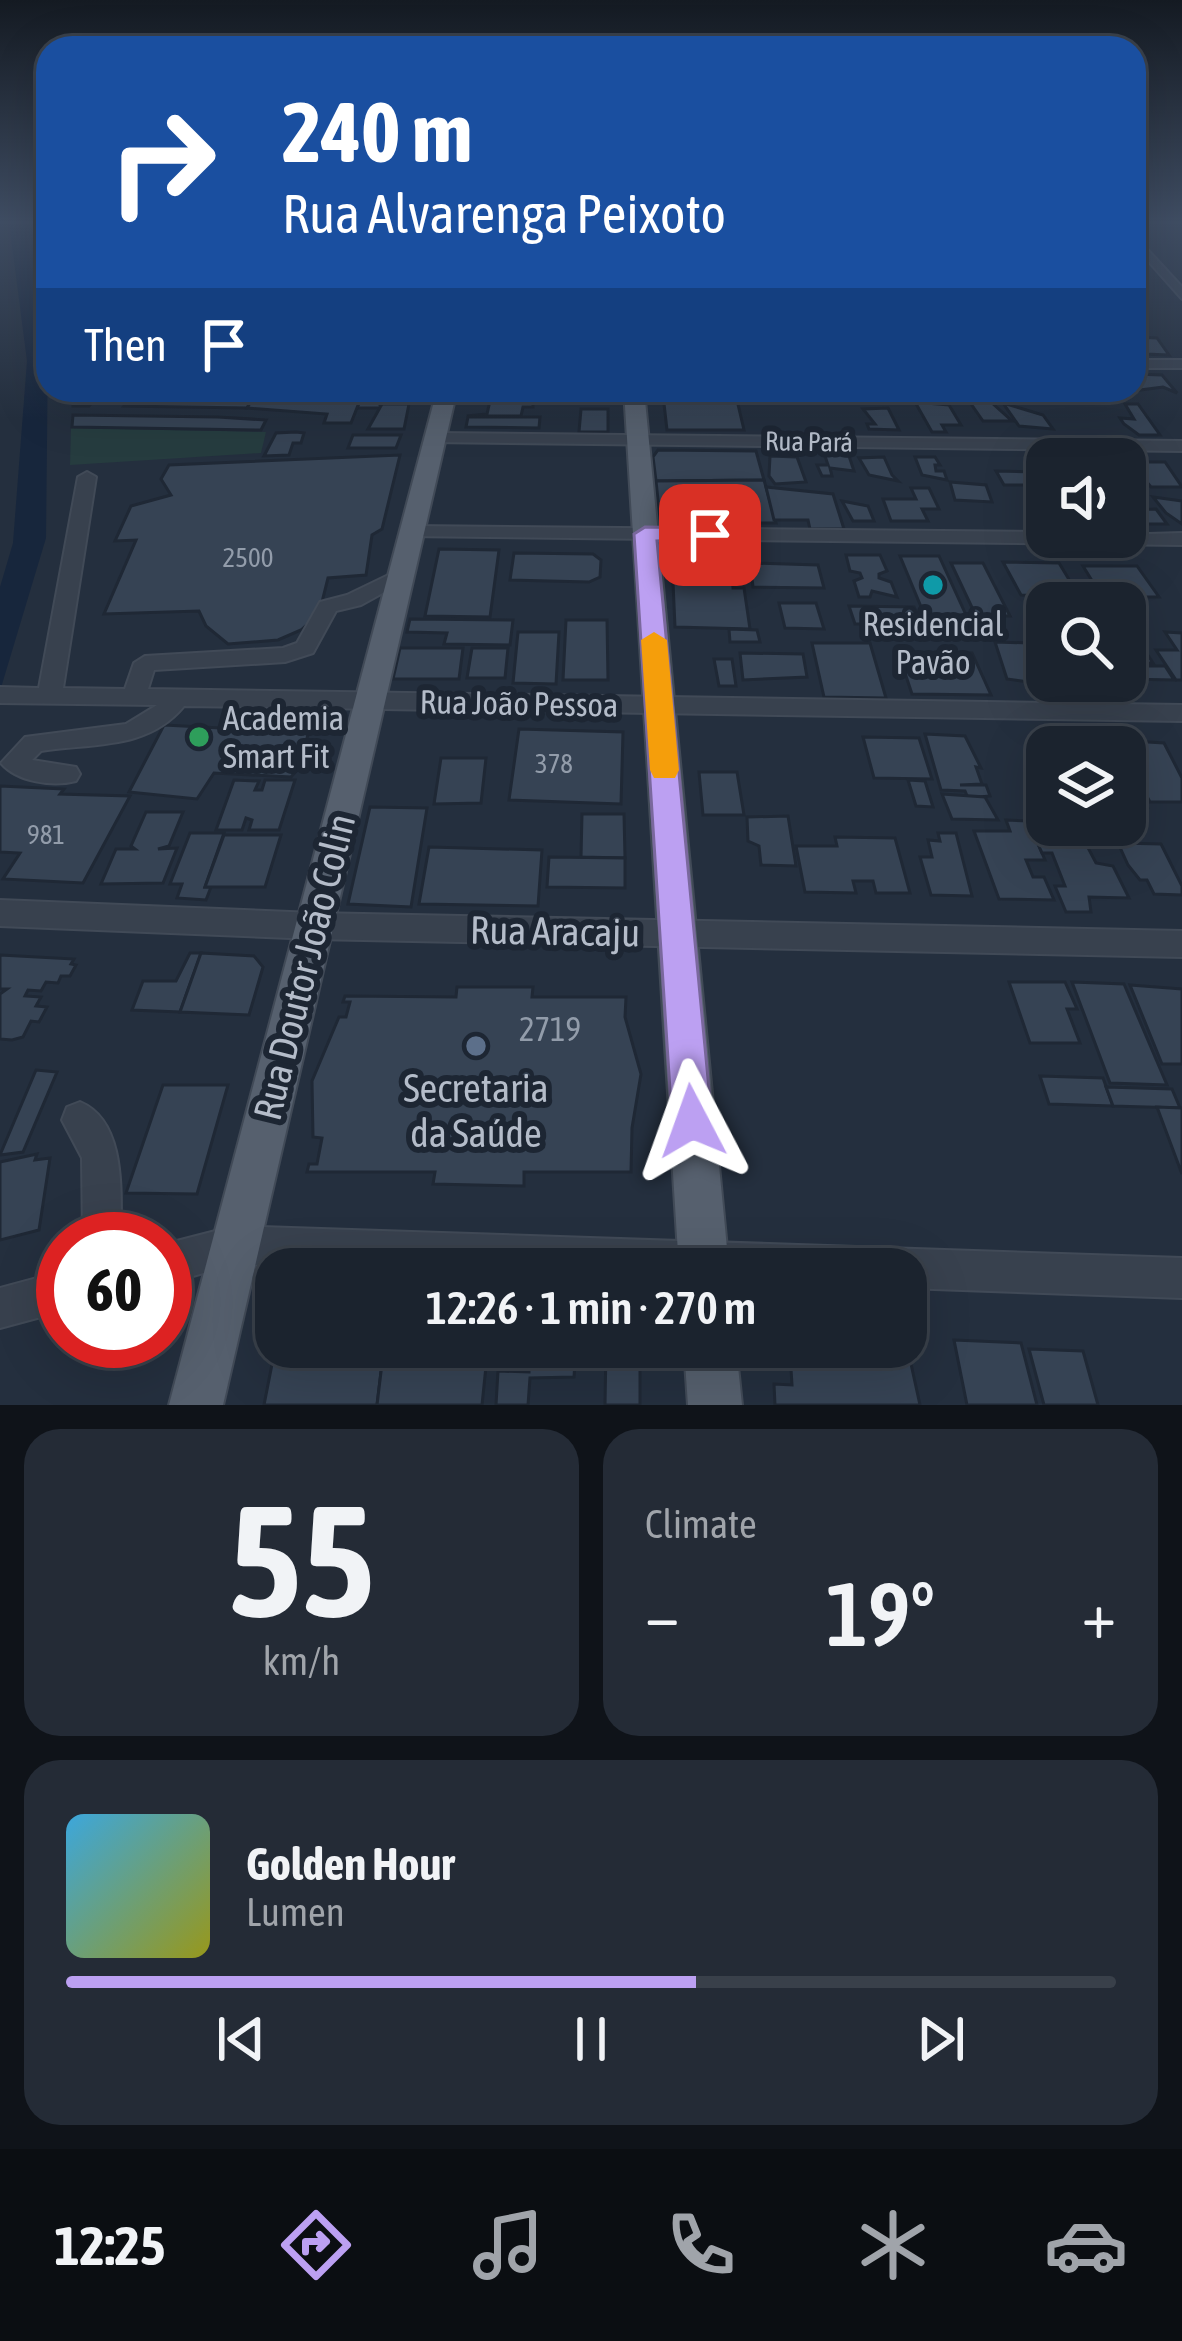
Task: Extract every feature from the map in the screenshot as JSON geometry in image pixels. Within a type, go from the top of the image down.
[{"type":"main road","name":"Rua Doutor João Colin","points":[[196,1405],[444,402]]},
{"type":"main road","points":[[635,402],[703,1248]]},
{"type":"main road","points":[[712,1368],[715,1405]]},
{"type":"street","points":[[1146,364],[1182,364]]},
{"type":"street","name":"Rua Pará","points":[[435,438],[1182,446]]},
{"type":"street","points":[[50,695],[87,478]]},
{"type":"street","points":[[412,532],[1182,539]]},
{"type":"street","points":[[134,697],[145,663],[286,655],[305,648],[328,607],[353,600],[401,575]]},
{"type":"street","points":[[353,600],[390,619]]},
{"type":"street","name":"Rua João Pessoa","points":[[8,695],[1182,713]]},
{"type":"street","points":[[67,774],[14,763],[34,743],[107,737],[148,726],[168,713],[178,698]]},
{"type":"street","name":"Rua Aracaju","points":[[0,913],[314,926],[1182,944]]},
{"type":"street","points":[[80,1120],[100,1155],[101,1212]]},
{"type":"street","points":[[192,1257],[235,1246],[284,1248]]},
{"type":"street","points":[[927,1271],[1182,1278]]},
{"type":"street","points":[[0,1309],[36,1299]]},
{"type":"green space","points":[[71,428],[266,432],[261,453],[70,465]]},
{"type":"water","points":[[17,288],[36,288],[36,402],[47,402],[46,538],[0,691],[0,587],[13,543],[27,361]]},
{"type":"building","points":[[1146,338],[1157,338],[1169,355],[1146,354]]},
{"type":"building","points":[[1146,374],[1162,375],[1177,393],[1163,387],[1146,389]]},
{"type":"building","points":[[127,402],[251,402],[247,408],[124,406]]},
{"type":"building","points":[[251,402],[359,402],[351,423],[324,423],[327,414],[247,408]]},
{"type":"building","points":[[359,402],[382,402],[380,408],[357,408]]},
{"type":"building","points":[[490,402],[533,402],[533,407],[523,407],[521,416],[467,416],[487,414]]},
{"type":"building","points":[[664,402],[737,402],[744,430],[667,430]]},
{"type":"building","points":[[915,402],[949,405],[961,425],[942,425],[946,432],[932,432]]},
{"type":"building","points":[[970,402],[991,402],[1012,421],[983,421]]},
{"type":"building","points":[[1003,403],[1043,415],[1053,429],[1019,426]]},
{"type":"building","points":[[382,404],[409,404],[404,429],[368,429]]},
{"type":"building","points":[[1125,404],[1138,404],[1160,435],[1139,435],[1124,424],[1120,418],[1134,419]]},
{"type":"building","points":[[888,408],[899,430],[869,429],[867,424],[875,424],[863,409]]},
{"type":"building","points":[[581,409],[608,409],[608,432],[579,432]]},
{"type":"building","points":[[73,415],[266,420],[261,430],[72,427]]},
{"type":"building","points":[[468,417],[540,417],[539,428],[466,427]]},
{"type":"building","points":[[276,433],[304,433],[289,455],[264,456]]},
{"type":"building","points":[[353,435],[401,435],[396,448],[348,448]]},
{"type":"building","points":[[658,450],[756,451],[764,480],[656,481],[653,457]]},
{"type":"building","points":[[400,455],[382,529],[372,535],[366,575],[328,578],[319,614],[301,630],[278,640],[228,644],[206,626],[199,611],[104,614],[136,540],[115,541],[131,506],[171,495],[161,479],[169,465]]},
{"type":"building","points":[[770,456],[797,457],[806,482],[775,484],[769,476]]},
{"type":"building","points":[[825,456],[849,456],[854,471],[830,468],[832,476],[822,476],[817,465],[828,465]]},
{"type":"building","points":[[884,457],[898,481],[869,475],[859,458]]},
{"type":"building","points":[[915,457],[935,457],[940,465],[935,465],[936,471],[944,471],[947,480],[922,475]]},
{"type":"building","points":[[1146,462],[1165,462],[1182,487],[1151,487],[1146,481]]},
{"type":"building","points":[[996,471],[1026,472],[1026,485],[1004,485]]},
{"type":"building","points":[[764,480],[776,523],[668,523],[660,519],[656,481]]},
{"type":"building","points":[[950,482],[986,485],[992,502],[955,500]]},
{"type":"building","points":[[766,487],[833,494],[844,529],[810,529],[808,520],[774,520]]},
{"type":"building","points":[[911,488],[929,488],[939,509],[922,509],[928,521],[891,521],[883,499],[916,499]]},
{"type":"building","points":[[1153,497],[1182,501],[1182,524],[1166,513]]},
{"type":"building","points":[[842,501],[868,506],[874,521],[853,521]]},
{"type":"building","points":[[1146,509],[1156,509],[1167,524],[1148,524]]},
{"type":"building","points":[[439,549],[499,550],[490,617],[425,616]]},
{"type":"building","points":[[514,553],[593,554],[601,560],[600,577],[589,582],[510,580]]},
{"type":"building","points":[[846,555],[880,555],[887,571],[879,578],[891,582],[897,597],[872,591],[870,597],[859,597],[854,581],[862,578],[850,571]]},
{"type":"building","name":"Residencial Pavão","points":[[900,556],[939,556],[966,615],[924,614]]},
{"type":"building","points":[[672,560],[730,561],[733,588],[744,588],[750,629],[675,627]]},
{"type":"building","points":[[1003,562],[1059,563],[1071,582],[1026,582],[1026,595],[1021,595]]},
{"type":"building","points":[[750,563],[818,565],[824,588],[753,587]]},
{"type":"building","points":[[951,563],[983,563],[1010,616],[976,616]]},
{"type":"building","points":[[1083,566],[1137,566],[1159,597],[1146,597],[1146,582],[1093,582]]},
{"type":"building","points":[[779,603],[816,603],[824,629],[785,628]]},
{"type":"building","points":[[849,606],[914,607],[922,624],[855,624]]},
{"type":"building","points":[[410,619],[513,620],[510,645],[444,644],[447,633],[407,632]]},
{"type":"building","points":[[566,620],[607,620],[608,680],[563,680]]},
{"type":"building","points":[[729,629],[757,630],[760,642],[730,642]]},
{"type":"building","points":[[518,632],[559,632],[556,684],[513,683]]},
{"type":"building","points":[[1165,632],[1182,633],[1182,680],[1176,680],[1156,650],[1177,650]]},
{"type":"building","points":[[995,642],[1026,643],[1026,682],[1007,679]]},
{"type":"building","points":[[812,643],[870,643],[886,698],[824,697]]},
{"type":"building","points":[[400,648],[463,648],[459,679],[393,679]]},
{"type":"building","points":[[472,648],[508,648],[505,678],[467,678]]},
{"type":"building","points":[[898,652],[972,653],[991,695],[912,694]]},
{"type":"building","points":[[740,653],[803,654],[807,677],[743,680]]},
{"type":"building","points":[[714,659],[732,659],[736,686],[719,686]]},
{"type":"building","points":[[1146,666],[1165,666],[1174,680],[1146,679]]},
{"type":"building","points":[[164,725],[310,728],[298,769],[291,777],[214,773],[197,799],[129,792]]},
{"type":"building","points":[[519,729],[623,732],[621,804],[509,800]]},
{"type":"building","points":[[925,734],[965,736],[981,768],[976,767],[982,784],[960,785],[986,785],[990,796],[968,798],[965,791],[941,790]]},
{"type":"building","points":[[863,737],[919,738],[932,779],[874,778]]},
{"type":"building","points":[[1146,742],[1164,743],[1182,778],[1182,802],[1150,802]]},
{"type":"building","points":[[441,758],[486,758],[481,803],[434,804]]},
{"type":"building","points":[[699,772],[737,772],[744,815],[703,815]]},
{"type":"building","points":[[234,780],[259,781],[255,790],[262,790],[265,780],[295,780],[279,830],[249,830],[252,820],[246,818],[242,830],[216,830]]},
{"type":"building","points":[[908,780],[925,781],[933,807],[916,806]]},
{"type":"building","points":[[0,786],[130,796],[83,883],[3,879],[20,853],[0,852]]},
{"type":"building","points":[[942,794],[985,797],[998,820],[952,819]]},
{"type":"building","points":[[370,807],[427,808],[411,907],[348,904]]},
{"type":"building","points":[[146,812],[183,812],[169,846],[158,849],[177,848],[163,883],[101,884],[116,849],[135,849],[131,846]]},
{"type":"building","points":[[582,814],[624,814],[625,858],[581,857]]},
{"type":"building","points":[[788,816],[796,866],[761,865],[759,846],[748,841],[747,817]]},
{"type":"building","points":[[1006,820],[1026,821],[1026,846],[1039,846],[1045,860],[1026,860],[1033,877],[1044,877],[1054,900],[999,899],[974,831],[1010,831]]},
{"type":"building","points":[[190,833],[224,833],[205,887],[211,887],[206,900],[177,898],[182,884],[170,884]]},
{"type":"building","points":[[938,833],[956,833],[972,896],[931,895],[920,857],[932,857],[928,840],[940,841]]},
{"type":"building","points":[[224,835],[281,835],[265,887],[205,887]]},
{"type":"building","points":[[835,837],[895,838],[910,893],[876,893],[873,881],[853,881],[856,893],[805,892],[796,846],[837,846]]},
{"type":"building","points":[[1161,844],[1182,895],[1154,894],[1147,880],[1140,880],[1119,846]]},
{"type":"building","points":[[1039,846],[1087,846],[1096,863],[1113,866],[1129,898],[1089,897],[1091,912],[1066,912],[1055,886],[1065,886],[1052,853],[1042,853]]},
{"type":"building","points":[[429,847],[542,850],[538,906],[419,904]]},
{"type":"building","points":[[549,857],[625,858],[625,888],[547,887]]},
{"type":"building","points":[[190,953],[201,953],[180,1012],[132,1010],[143,981],[176,981]]},
{"type":"building","points":[[201,953],[254,956],[263,967],[249,1015],[180,1012]]},
{"type":"building","points":[[0,955],[74,959],[71,964],[76,965],[58,983],[46,982],[41,991],[28,990],[25,996],[41,997],[36,1006],[47,1007],[39,1022],[31,1021],[23,1037],[12,1040],[0,1039],[0,994],[7,989],[0,989]]},
{"type":"building","points":[[1009,982],[1065,982],[1077,1009],[1067,1009],[1080,1043],[1030,1043]]},
{"type":"building","points":[[1072,982],[1124,984],[1167,1085],[1110,1083]]},
{"type":"building","points":[[1130,985],[1182,989],[1182,1064],[1162,1064]]},
{"type":"building","points":[[457,987],[533,987],[532,997],[626,997],[625,1017],[641,1074],[631,1172],[524,1172],[524,1186],[433,1184],[435,1172],[307,1172],[309,1164],[317,1164],[322,1138],[313,1137],[312,1081],[339,1017],[346,1017],[350,1002],[343,1002],[345,996],[456,997]]},
{"type":"building","points":[[36,1070],[57,1072],[23,1152],[0,1155]]},
{"type":"building","points":[[1040,1076],[1103,1078],[1113,1106],[1049,1104]]},
{"type":"building","points":[[163,1085],[228,1085],[197,1194],[126,1193]]},
{"type":"building","points":[[1106,1087],[1172,1089],[1180,1108],[1113,1106]]},
{"type":"building","points":[[1157,1107],[1182,1108],[1182,1174]]},
{"type":"building","points":[[37,1154],[35,1160],[50,1158],[36,1231],[0,1240],[0,1162]]},
{"type":"building","points":[[954,1340],[1021,1343],[1037,1405],[967,1405]]},
{"type":"building","points":[[1029,1349],[1083,1351],[1098,1405],[1044,1405]]},
{"type":"building","points":[[271,1368],[381,1368],[377,1405],[264,1405]]},
{"type":"building","points":[[381,1368],[486,1368],[482,1405],[377,1405]]},
{"type":"building","points":[[529,1368],[575,1368],[574,1377],[530,1378],[528,1405],[496,1405],[498,1371],[529,1372]]},
{"type":"building","points":[[606,1368],[640,1368],[640,1405],[605,1405]]},
{"type":"building","points":[[912,1368],[920,1405],[775,1405],[774,1384],[792,1385],[791,1369]]},
{"type":"slow traffic","points":[[654,640],[664,770]]},
{"type":"place","name":"Residencial Pavão","points":[[933,585]]},
{"type":"place","name":"Academia Smart Fit","points":[[199,737]]},
{"type":"place","name":"Secretaria da Saúde","points":[[476,1046]]},
{"type":"route","points":[[692,1121],[645,534],[710,535]]}]
